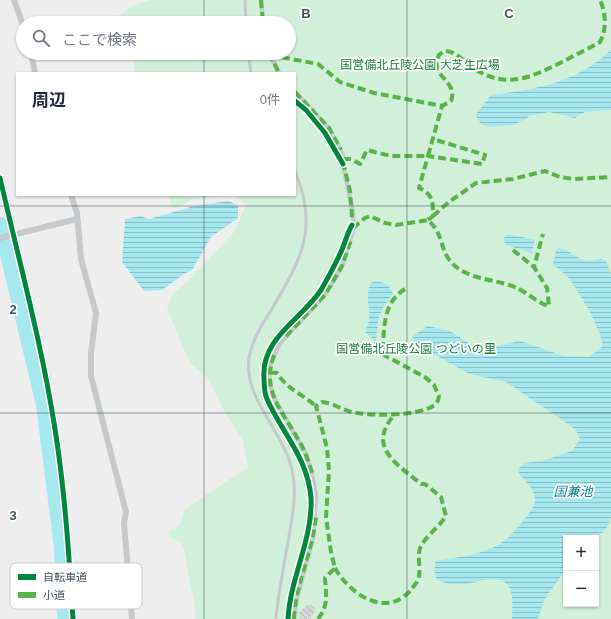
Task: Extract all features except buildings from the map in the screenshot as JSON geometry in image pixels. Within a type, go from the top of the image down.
[{"type":"street","points":[[14,0],[20,16]]},
{"type":"street","points":[[261,0],[262,16]]},
{"type":"street","points":[[32,60],[34,72]]},
{"type":"street","points":[[273,60],[279,72]]},
{"type":"street","points":[[294,619],[296,598],[314,538],[316,494],[311,470],[305,452],[273,396],[269,378],[271,363],[280,343],[325,295],[342,266],[353,231],[351,198],[343,164],[343,155],[329,128],[296,93]]},
{"type":"street","points":[[0,178],[54,427],[67,528],[69,563]]},
{"type":"street","points":[[71,196],[77,213],[81,259],[96,313],[91,354],[91,376],[126,512],[124,524],[127,563]]},
{"type":"street","points":[[0,238],[77,219]]},
{"type":"street","points":[[72,609],[73,619]]},
{"type":"street","points":[[131,609],[132,619]]},
{"type":"lane","points":[[245,0],[246,16]]},
{"type":"lane","points":[[249,60],[251,72]]},
{"type":"lane","points":[[276,619],[294,500],[294,476],[283,443],[255,395],[250,379],[249,359],[253,343],[259,329],[292,274],[306,235],[307,217],[304,195],[296,174]]},
{"type":"green space","name":"国営備北丘陵公園 つどいの里","points":[[151,0],[611,0],[611,619],[195,619],[195,608],[184,549],[181,542],[170,538],[169,531],[180,524],[185,509],[248,467],[243,441],[223,409],[208,378],[190,363],[167,309],[172,295],[190,279],[235,231],[246,205],[235,196],[296,196],[296,72],[134,72],[134,60],[296,60],[296,16],[119,16],[133,5]]},
{"type":"green space","points":[[169,196],[224,196],[193,199],[173,209]]},
{"type":"water","points":[[611,50],[611,110],[585,112],[575,118],[549,112],[530,116],[514,125],[488,127],[481,124],[476,116],[491,95],[555,83],[585,70]]},
{"type":"water","points":[[229,201],[238,206],[238,218],[211,237],[192,270],[162,290],[144,291],[122,262],[125,219],[141,216],[149,219],[194,206]]},
{"type":"water","points":[[508,234],[535,240],[532,253],[506,245],[503,239]]},
{"type":"water","name":"国兼池","points":[[559,248],[565,250],[583,260],[588,261],[601,258],[607,263],[611,275],[611,518],[606,529],[599,535],[563,535],[563,573],[544,600],[538,619],[512,619],[512,597],[510,588],[506,583],[493,579],[471,583],[450,584],[437,580],[434,571],[436,561],[462,557],[480,552],[497,546],[507,539],[529,513],[535,501],[534,493],[519,473],[518,469],[524,463],[542,461],[572,451],[580,439],[577,432],[571,426],[506,382],[469,374],[417,345],[412,338],[428,326],[450,331],[475,347],[498,346],[520,341],[564,356],[589,357],[603,346],[600,334],[590,312],[570,279],[553,264],[556,250]]},
{"type":"water","points":[[376,281],[387,285],[393,294],[383,307],[379,318],[376,346],[371,337],[365,332],[369,321],[369,288],[371,283]]},
{"type":"waterway","points":[[0,224],[2,234]]},
{"type":"waterway","points":[[4,242],[43,405],[62,563]]},
{"type":"waterway","points":[[64,609],[64,616]]},
{"type":"marked path","points":[[261,0],[262,16]]},
{"type":"marked path","points":[[296,60],[318,64],[340,82],[374,93],[442,106],[451,101],[452,94],[451,88],[437,69],[439,55],[444,51],[453,53],[474,69],[489,76],[511,80],[531,76],[552,67],[600,42],[605,26],[604,10],[600,0]]},
{"type":"marked path","points":[[272,60],[278,72]]},
{"type":"marked path","points":[[296,93],[329,128],[341,150]]},
{"type":"marked path","points":[[343,159],[351,159],[360,164],[367,150],[391,156],[428,156],[442,106]]},
{"type":"marked path","points":[[428,220],[433,216],[431,199],[424,190],[419,188],[428,156],[482,164],[485,155],[433,139]]},
{"type":"marked path","points":[[343,162],[350,191],[353,229]]},
{"type":"marked path","points":[[433,216],[449,202],[476,183],[513,179],[545,171],[560,177],[574,179],[611,177]]},
{"type":"marked path","points":[[353,228],[365,218],[370,216],[385,223],[396,225],[428,220],[437,230],[447,257],[465,273],[517,288],[549,306],[547,288],[534,267],[543,234]]},
{"type":"marked path","points":[[286,336],[325,295],[342,266],[351,240]]},
{"type":"marked path","points":[[513,250],[534,267]]},
{"type":"marked path","points":[[318,619],[322,614],[325,604],[325,578],[335,568],[326,517],[329,471],[327,448],[316,406],[322,402],[353,412],[365,414],[396,414],[417,412],[426,409],[434,405],[439,396],[434,385],[425,377],[382,354],[384,327],[388,310],[397,295],[405,289]]},
{"type":"marked path","points":[[274,355],[270,379],[275,400],[303,448],[313,476]]},
{"type":"marked path","points":[[270,372],[277,373],[285,383],[316,406]]},
{"type":"marked path","points":[[335,568],[349,586],[368,599],[389,603],[399,599],[409,592],[418,580],[419,554],[421,546],[426,538],[446,516],[441,497],[425,484],[421,484],[402,469],[388,454],[384,445],[383,436],[387,426],[395,414]]},
{"type":"marked path","points":[[294,619],[295,606],[312,541],[316,514]]},
{"type":"cycle path","points":[[296,102],[306,110],[325,133],[343,164]]},
{"type":"cycle path","points":[[0,178],[37,335],[50,398],[64,500],[69,563]]},
{"type":"cycle path","points":[[288,619],[293,589],[309,528],[311,498],[309,484],[300,458],[266,396],[264,383],[265,364],[275,340],[313,301],[321,290],[338,258],[352,225]]},
{"type":"cycle path","points":[[72,609],[73,619]]},
{"type":"park label","name":"国営備北丘陵公園 大芝生広場","points":[[420,65]]}]
